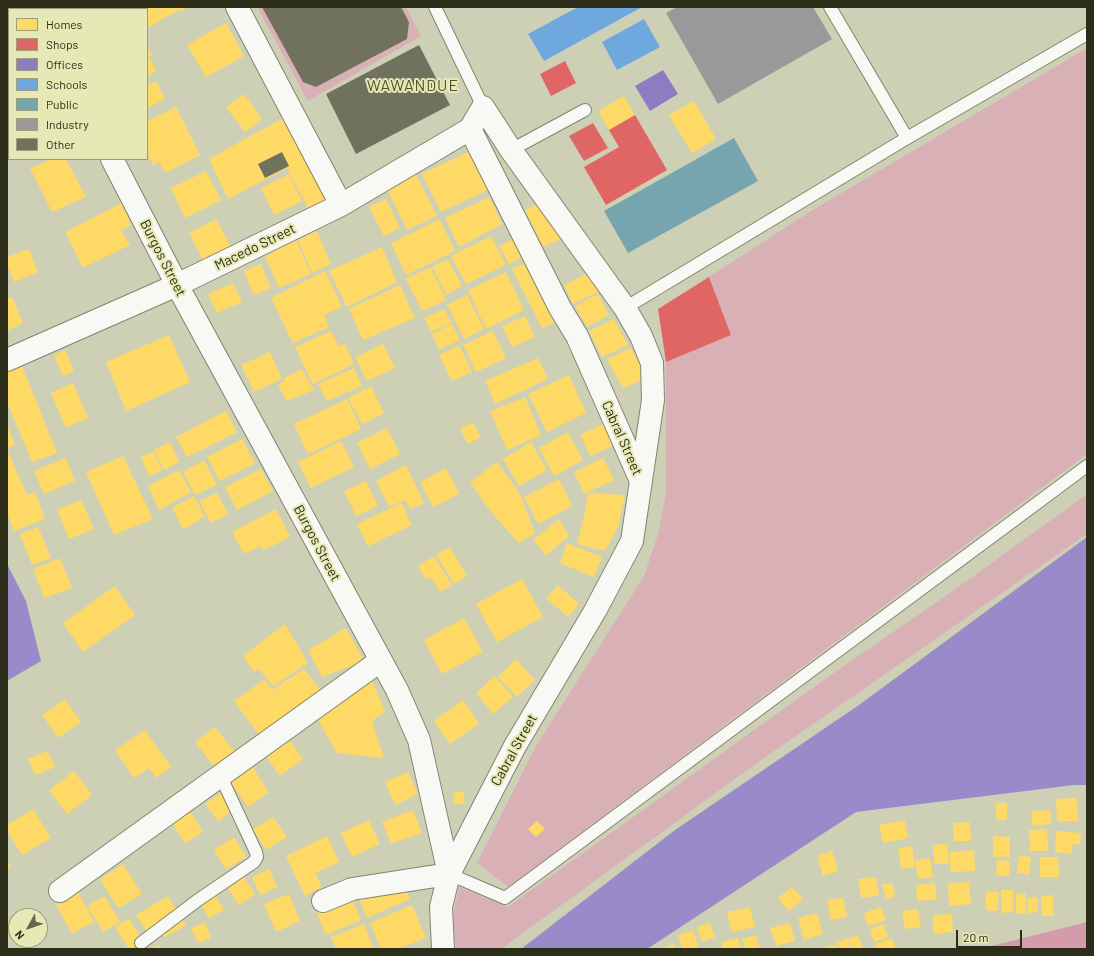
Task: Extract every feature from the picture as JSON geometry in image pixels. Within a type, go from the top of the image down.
[{"type":"street","points":[[237,7],[341,205]]},
{"type":"street","points":[[470,130],[483,106],[511,150],[625,308],[641,336],[652,363],[653,400],[641,481]]},
{"type":"street","name":"Macedo Street","points":[[7,360],[177,285],[341,205],[470,130]]},
{"type":"street","name":"Cabral Street","points":[[449,874],[515,746],[595,611],[632,541],[641,481],[576,336],[560,308],[470,130]]},
{"type":"street","name":"Burgos Street","points":[[113,160],[177,285],[397,690],[419,740],[449,874],[441,907],[443,949]]},
{"type":"street","points":[[60,891],[380,661]]},
{"type":"street","points":[[323,901],[352,889],[449,874]]},
{"type":"lane","points":[[435,7],[483,106]]},
{"type":"lane","points":[[830,7],[907,138]]},
{"type":"lane","points":[[625,308],[907,138],[1087,34]]},
{"type":"lane","points":[[511,150],[585,110]]},
{"type":"lane","points":[[449,874],[505,898],[1087,466]]},
{"type":"lane","points":[[141,943],[198,900],[254,862],[257,857],[220,777]]},
{"type":"shaded area","points":[[257,7],[406,7],[421,36],[308,101]]},
{"type":"shaded area","points":[[1087,48],[1087,454],[508,887],[477,863],[536,746],[644,576],[659,531],[666,492],[666,362],[731,335],[709,277],[811,211]]},
{"type":"shaded area","points":[[1087,494],[1087,534],[757,763],[501,949],[456,949],[453,917],[459,887],[508,907],[842,667],[950,593]]},
{"type":"shaded area","points":[[1087,537],[1087,785],[1074,785],[856,812],[647,949],[521,949],[675,830],[859,705]]},
{"type":"shaded area","points":[[7,564],[26,601],[41,661],[7,681]]},
{"type":"shaded area","points":[[1087,922],[1087,949],[979,949]]},
{"type":"building: Homes","points":[[118,7],[118,8],[90,8]]},
{"type":"building: Homes","points":[[156,7],[161,17],[157,7],[188,7],[179,12],[179,10],[148,27],[148,8],[130,8]]},
{"type":"building: Homes","points":[[226,23],[244,56],[206,77],[187,45]]},
{"type":"building: Homes","points":[[148,47],[152,56],[148,58]]},
{"type":"building: Homes","points":[[7,51],[8,51],[8,82]]},
{"type":"building: Homes","points":[[150,58],[156,71],[148,75],[148,59]]},
{"type":"building: Homes","points":[[156,81],[165,99],[148,108],[148,85]]},
{"type":"building: Homes","points":[[8,86],[8,120],[7,118]]},
{"type":"building: Homes","points":[[244,94],[262,119],[245,132],[226,107]]},
{"type":"building: Homes","points":[[624,96],[635,115],[609,130],[598,111]]},
{"type":"building: Homes","points":[[694,101],[716,139],[692,153],[669,115]]},
{"type":"building: Homes","points":[[176,107],[200,155],[165,173],[159,162],[153,165],[148,155],[148,121]]},
{"type":"building: Homes","points":[[285,117],[326,199],[308,208],[287,168],[228,199],[209,159]]},
{"type":"building: Homes","points":[[470,151],[490,189],[441,212],[422,174]]},
{"type":"building: Homes","points":[[50,160],[67,160],[86,197],[52,212],[30,168]]},
{"type":"building: Homes","points":[[206,171],[221,200],[185,218],[171,188]]},
{"type":"building: Homes","points":[[289,174],[302,201],[274,215],[261,188]]},
{"type":"building: Homes","points":[[416,175],[437,216],[407,230],[387,189]]},
{"type":"building: Homes","points":[[489,197],[502,224],[459,247],[445,218]]},
{"type":"building: Homes","points":[[386,199],[400,228],[384,236],[369,207]]},
{"type":"building: Homes","points":[[542,202],[561,239],[543,247],[525,210]]},
{"type":"building: Homes","points":[[122,203],[131,225],[121,230],[130,245],[83,268],[65,232]]},
{"type":"building: Homes","points":[[216,219],[231,247],[203,260],[189,233]]},
{"type":"building: Homes","points":[[440,219],[455,251],[406,275],[391,243]]},
{"type":"building: Homes","points":[[317,231],[331,264],[312,273],[298,240]]},
{"type":"building: Homes","points":[[491,236],[506,265],[466,284],[451,256]]},
{"type":"building: Homes","points":[[518,237],[527,255],[509,264],[499,246]]},
{"type":"building: Homes","points":[[296,240],[311,274],[279,288],[265,256]]},
{"type":"building: Homes","points":[[382,247],[397,282],[347,307],[329,271]]},
{"type":"building: Homes","points":[[29,249],[38,272],[14,282],[7,264],[7,257]]},
{"type":"building: Homes","points":[[448,259],[462,286],[446,295],[432,267]]},
{"type":"building: Homes","points":[[531,260],[562,319],[542,328],[512,269]]},
{"type":"building: Homes","points":[[261,264],[271,288],[254,295],[244,271]]},
{"type":"building: Homes","points":[[430,267],[446,300],[422,311],[406,279]]},
{"type":"building: Homes","points":[[325,271],[342,307],[324,315],[329,327],[293,343],[271,298]]},
{"type":"building: Homes","points":[[506,272],[524,310],[486,329],[468,290]]},
{"type":"building: Homes","points":[[588,273],[598,292],[573,304],[564,285]]},
{"type":"building: Homes","points":[[233,283],[242,302],[217,313],[208,294]]},
{"type":"building: Homes","points":[[400,285],[415,318],[363,340],[349,309]]},
{"type":"building: Homes","points":[[598,294],[609,315],[587,327],[575,306]]},
{"type":"building: Homes","points":[[467,295],[484,329],[464,339],[447,305]]},
{"type":"building: Homes","points":[[12,297],[23,323],[8,330],[7,299]]},
{"type":"building: Homes","points":[[444,309],[452,323],[431,332],[424,318]]},
{"type":"building: Homes","points":[[525,316],[535,337],[512,347],[502,326]]},
{"type":"building: Homes","points":[[614,319],[628,345],[602,357],[589,331]]},
{"type":"building: Homes","points":[[452,324],[460,340],[439,350],[432,334]]},
{"type":"building: Homes","points":[[331,331],[339,346],[345,344],[354,364],[313,384],[295,347]]},
{"type":"building: Homes","points":[[493,331],[506,358],[476,372],[463,345]]},
{"type":"building: Homes","points":[[169,335],[190,382],[126,411],[106,362]]},
{"type":"building: Homes","points":[[383,344],[395,368],[367,381],[355,357]]},
{"type":"building: Homes","points":[[459,345],[472,372],[452,381],[439,355]]},
{"type":"building: Homes","points":[[631,348],[646,378],[623,388],[607,359]]},
{"type":"building: Homes","points":[[65,350],[74,371],[63,376],[54,355]]},
{"type":"building: Homes","points":[[270,352],[282,379],[254,392],[241,365]]},
{"type":"building: Homes","points":[[538,358],[548,379],[495,404],[485,381]]},
{"type":"building: Homes","points":[[22,366],[57,453],[32,462],[7,402],[7,372]]},
{"type":"building: Homes","points":[[354,368],[362,386],[327,401],[318,384]]},
{"type":"building: Homes","points":[[302,369],[314,390],[287,401],[278,385],[284,381],[284,378]]},
{"type":"building: Homes","points":[[569,375],[586,413],[547,432],[528,394]]},
{"type":"building: Homes","points":[[73,383],[88,418],[66,428],[51,393]]},
{"type":"building: Homes","points":[[371,386],[384,413],[362,424],[348,398]]},
{"type":"building: Homes","points":[[525,397],[541,435],[507,450],[490,411]]},
{"type":"building: Homes","points":[[347,399],[361,429],[308,454],[294,424]]},
{"type":"building: Homes","points":[[226,411],[237,432],[187,457],[176,437]]},
{"type":"building: Homes","points":[[473,422],[481,437],[468,444],[460,429]]},
{"type":"building: Homes","points":[[607,422],[617,444],[590,456],[580,435]]},
{"type":"building: Homes","points":[[7,425],[15,445],[7,449]]},
{"type":"building: Homes","points":[[387,428],[400,454],[370,469],[357,443]]},
{"type":"building: Homes","points":[[568,432],[583,460],[554,476],[539,448]]},
{"type":"building: Homes","points":[[242,439],[255,463],[220,481],[207,457]]},
{"type":"building: Homes","points":[[341,441],[354,467],[311,488],[298,462]]},
{"type":"building: Homes","points":[[170,442],[179,462],[164,470],[154,450]]},
{"type":"building: Homes","points":[[531,442],[547,470],[519,486],[503,459]]},
{"type":"building: Homes","points":[[153,451],[162,470],[149,476],[141,457]]},
{"type":"building: Homes","points":[[7,452],[27,495],[35,492],[45,519],[14,531],[7,513]]},
{"type":"building: Homes","points":[[123,456],[153,519],[114,535],[86,472]]},
{"type":"building: Homes","points":[[66,458],[75,481],[44,494],[34,471]]},
{"type":"building: Homes","points":[[603,458],[614,480],[584,494],[574,472]]},
{"type":"building: Homes","points":[[204,460],[217,485],[195,495],[183,472]]},
{"type":"building: Homes","points":[[497,462],[520,494],[535,533],[519,543],[491,512],[470,482]]},
{"type":"building: Homes","points":[[406,465],[424,503],[410,509],[405,500],[389,507],[376,481]]},
{"type":"building: Homes","points":[[446,468],[459,494],[433,507],[420,482]]},
{"type":"building: Homes","points":[[261,469],[273,491],[237,510],[225,487]]},
{"type":"building: Homes","points":[[179,470],[191,492],[159,510],[148,486]]},
{"type":"building: Homes","points":[[559,479],[572,506],[538,524],[524,497]]},
{"type":"building: Homes","points":[[366,481],[378,506],[356,516],[344,491]]},
{"type":"building: Homes","points":[[217,493],[228,514],[211,523],[199,501]]},
{"type":"building: Homes","points":[[588,493],[625,495],[618,527],[605,551],[577,544]]},
{"type":"building: Homes","points":[[194,496],[205,517],[183,529],[172,508]]},
{"type":"building: Homes","points":[[81,500],[94,529],[69,539],[57,510]]},
{"type":"building: Homes","points":[[402,503],[412,525],[368,546],[357,524]]},
{"type":"building: Homes","points":[[276,509],[290,537],[264,550],[260,546],[244,554],[232,532]]},
{"type":"building: Homes","points":[[559,519],[569,536],[546,555],[533,540]]},
{"type":"building: Homes","points":[[38,527],[51,558],[32,565],[20,534]]},
{"type":"building: Homes","points":[[567,543],[602,557],[594,577],[560,563]]},
{"type":"building: Homes","points":[[450,547],[467,576],[454,584],[436,554]]},
{"type":"building: Homes","points":[[434,556],[452,585],[440,592],[431,577],[426,580],[418,566]]},
{"type":"building: Homes","points":[[60,558],[72,588],[44,598],[33,569]]},
{"type":"building: Homes","points":[[522,579],[543,617],[497,642],[476,604]]},
{"type":"building: Homes","points":[[558,585],[579,604],[568,617],[546,598]]},
{"type":"building: Homes","points":[[115,586],[135,615],[83,652],[63,623]]},
{"type":"building: Homes","points":[[464,618],[483,652],[442,674],[424,640]]},
{"type":"building: Homes","points":[[285,624],[308,663],[273,686],[259,669],[254,672],[243,656]]},
{"type":"building: Homes","points":[[346,628],[364,661],[322,677],[308,650]]},
{"type":"building: Homes","points":[[516,659],[535,680],[517,697],[498,677]]},
{"type":"building: Homes","points":[[304,669],[322,692],[260,736],[234,701],[265,679],[272,690]]},
{"type":"building: Homes","points":[[495,676],[513,697],[493,714],[476,693]]},
{"type":"building: Homes","points":[[372,680],[385,711],[372,721],[384,758],[337,753],[317,718]]},
{"type":"building: Homes","points":[[65,699],[81,722],[58,738],[42,715]]},
{"type":"building: Homes","points":[[463,700],[479,724],[450,744],[434,721]]},
{"type":"building: Homes","points":[[215,727],[235,752],[215,768],[195,742]]},
{"type":"building: Homes","points":[[145,730],[171,767],[156,778],[149,768],[134,778],[115,750]]},
{"type":"building: Homes","points":[[288,738],[303,759],[280,776],[265,755]]},
{"type":"building: Homes","points":[[47,751],[55,767],[35,775],[28,759]]},
{"type":"building: Homes","points":[[251,765],[269,792],[248,807],[229,780]]},
{"type":"building: Homes","points":[[74,771],[92,795],[67,814],[49,790]]},
{"type":"building: Homes","points":[[408,772],[418,794],[395,805],[385,782]]},
{"type":"building: Homes","points":[[223,791],[235,808],[218,821],[205,804]]},
{"type":"building: Homes","points":[[463,791],[465,803],[455,805],[453,793]]},
{"type":"building: Homes","points":[[1077,798],[1078,821],[1057,821],[1056,799]]},
{"type":"building: Homes","points":[[996,803],[1007,803],[1007,820],[996,820]]},
{"type":"building: Homes","points":[[186,805],[203,832],[185,843],[168,817]]},
{"type":"building: Homes","points":[[33,809],[51,838],[22,855],[7,830],[7,825]]},
{"type":"building: Homes","points":[[413,810],[422,833],[391,844],[382,822]]},
{"type":"building: Homes","points":[[1050,810],[1051,824],[1032,826],[1032,811]]},
{"type":"building: Homes","points":[[273,817],[287,837],[266,850],[253,829]]},
{"type":"building: Homes","points":[[369,820],[380,844],[352,857],[341,833]]},
{"type":"building: Homes","points":[[905,820],[908,838],[883,843],[879,825]]},
{"type":"building: Homes","points":[[537,821],[545,829],[536,837],[528,829]]},
{"type":"building: Homes","points":[[970,822],[971,841],[954,841],[953,823]]},
{"type":"building: Homes","points":[[1047,829],[1048,851],[1030,851],[1029,830]]},
{"type":"building: Homes","points":[[1056,831],[1081,833],[1080,844],[1072,845],[1072,854],[1055,852]]},
{"type":"building: Homes","points":[[327,836],[339,862],[315,873],[322,887],[305,896],[286,856]]},
{"type":"building: Homes","points":[[993,836],[1010,837],[1010,857],[993,857]]},
{"type":"building: Homes","points":[[234,837],[246,857],[226,869],[214,850]]},
{"type":"building: Homes","points":[[947,844],[949,864],[934,864],[933,845]]},
{"type":"building: Homes","points":[[912,846],[915,867],[901,869],[898,848]]},
{"type":"building: Homes","points":[[974,850],[975,871],[951,872],[949,852]]},
{"type":"building: Homes","points":[[832,851],[838,871],[823,876],[817,856]]},
{"type":"building: Homes","points":[[1019,856],[1031,857],[1029,875],[1017,873]]},
{"type":"building: Homes","points":[[1040,857],[1058,857],[1059,877],[1040,877]]},
{"type":"building: Homes","points":[[930,858],[933,877],[918,879],[915,860]]},
{"type":"building: Homes","points":[[7,860],[11,867],[7,869]]},
{"type":"building: Homes","points":[[997,860],[1010,861],[1009,876],[996,875]]},
{"type":"building: Homes","points":[[123,864],[142,894],[118,908],[100,879]]},
{"type":"building: Homes","points":[[269,869],[277,887],[260,895],[252,877]]},
{"type":"building: Homes","points":[[398,871],[410,899],[367,918],[355,889]]},
{"type":"building: Homes","points":[[243,876],[255,894],[239,905],[227,887]]},
{"type":"building: Homes","points":[[876,877],[879,895],[861,898],[858,879]]},
{"type":"building: Homes","points":[[969,882],[971,904],[949,906],[948,883]]},
{"type":"building: Homes","points":[[892,883],[895,896],[886,899],[882,885]]},
{"type":"building: Homes","points":[[935,883],[937,899],[917,901],[916,885]]},
{"type":"building: Homes","points":[[792,887],[803,899],[789,911],[778,898]]},
{"type":"building: Homes","points":[[1001,890],[1013,890],[1013,912],[1002,913]]},
{"type":"building: Homes","points":[[986,891],[999,892],[998,911],[986,910]]},
{"type":"building: Homes","points":[[78,892],[94,922],[72,933],[56,905]]},
{"type":"building: Homes","points":[[349,892],[361,920],[326,935],[314,905]]},
{"type":"building: Homes","points":[[1026,893],[1026,914],[1016,914],[1016,894]]},
{"type":"building: Homes","points":[[289,894],[300,921],[276,932],[264,904]]},
{"type":"building: Homes","points":[[1053,895],[1053,916],[1042,916],[1041,896]]},
{"type":"building: Homes","points":[[105,896],[120,922],[103,932],[87,906]]},
{"type":"building: Homes","points":[[168,896],[186,925],[165,937],[157,930],[149,935],[136,915]]},
{"type":"building: Homes","points":[[216,896],[224,910],[209,918],[201,904]]},
{"type":"building: Homes","points":[[1037,897],[1038,912],[1028,913],[1027,898]]},
{"type":"building: Homes","points":[[843,898],[847,917],[831,920],[827,900]]},
{"type":"building: Homes","points":[[412,905],[426,938],[398,949],[381,949],[370,923]]},
{"type":"building: Homes","points":[[750,907],[755,927],[732,932],[727,912]]},
{"type":"building: Homes","points":[[881,907],[886,920],[868,926],[864,913]]},
{"type":"building: Homes","points":[[918,909],[921,927],[905,929],[902,911]]},
{"type":"building: Homes","points":[[817,913],[823,934],[804,940],[798,918]]},
{"type":"building: Homes","points":[[952,914],[953,932],[934,934],[933,915]]},
{"type":"building: Homes","points":[[129,918],[146,946],[141,949],[129,949],[115,927]]},
{"type":"building: Homes","points":[[205,922],[211,938],[198,943],[191,928]]},
{"type":"building: Homes","points":[[710,923],[715,938],[702,942],[697,927]]},
{"type":"building: Homes","points":[[790,923],[795,941],[776,946],[770,928]]},
{"type":"building: Homes","points":[[364,924],[374,949],[336,949],[331,937]]},
{"type":"building: Homes","points":[[884,924],[888,937],[874,942],[870,929]]},
{"type":"building: Homes","points":[[693,930],[699,949],[682,949],[678,935]]},
{"type":"building: Homes","points":[[756,935],[760,949],[745,949],[742,939]]},
{"type":"building: Homes","points":[[858,935],[863,949],[852,949],[849,938]]},
{"type":"building: Homes","points":[[738,938],[741,949],[723,949],[721,942]]},
{"type":"building: Homes","points":[[848,938],[851,949],[839,949],[837,942]]},
{"type":"building: Homes","points":[[892,938],[896,949],[876,949],[875,944]]},
{"type":"building: Homes","points":[[674,944],[676,949],[661,949]]},
{"type":"building: Homes","points":[[158,945],[161,949],[151,949]]},
{"type":"building: Homes","points":[[837,945],[838,949],[826,949],[826,947]]},
{"type":"building: Shops","points":[[565,61],[576,83],[551,96],[540,74]]},
{"type":"building: Shops","points":[[635,115],[667,170],[606,205],[584,167],[619,147],[609,130]]},
{"type":"building: Shops","points":[[593,123],[608,148],[584,161],[569,136]]},
{"type":"building: Shops","points":[[709,277],[731,335],[666,362],[658,309]]},
{"type":"building: Offices","points":[[663,70],[678,94],[650,111],[635,86]]},
{"type":"building: Schools","points":[[578,7],[642,7],[544,61],[528,34]]},
{"type":"building: Schools","points":[[644,19],[660,47],[617,70],[602,42]]},
{"type":"building: Public","points":[[734,138],[758,181],[628,253],[604,211]]},
{"type":"building: Industry","points":[[677,7],[813,7],[832,39],[718,104],[666,13]]},
{"type":"building: Other","points":[[262,7],[401,7],[409,22],[407,39],[316,87],[303,82]]},
{"type":"building: Other","points":[[419,45],[450,105],[356,154],[326,94]]},
{"type":"building: Other","points":[[282,152],[289,166],[265,178],[258,164]]},
{"type":"district","name":"WAWANDUE","points":[[413,86]]}]
